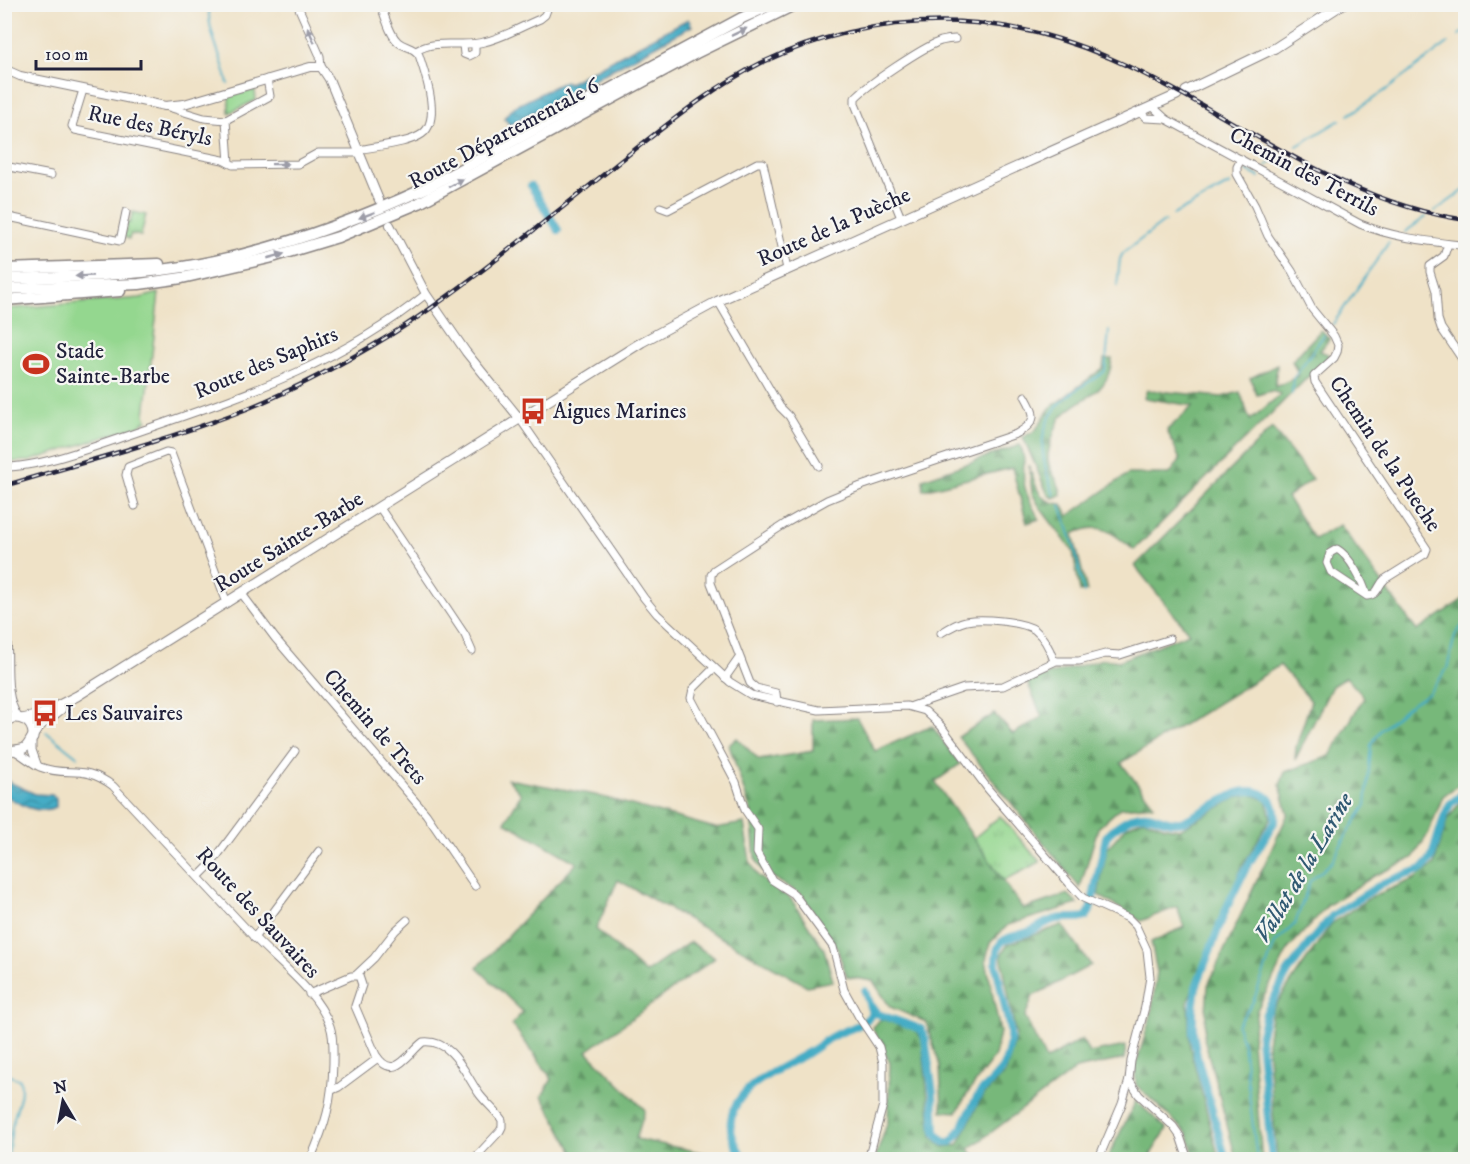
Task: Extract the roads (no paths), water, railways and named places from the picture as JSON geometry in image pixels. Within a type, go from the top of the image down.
[{"type":"highway","name":"Route Départementale 6","points":[[226,259],[330,229],[426,188],[742,18],[773,4]]},
{"type":"highway","name":"Route Départementale 6","points":[[219,270],[302,249],[381,220],[419,203],[696,53],[796,4]]},
{"type":"highway","points":[[4,269],[162,264],[226,259]]},
{"type":"highway","points":[[4,279],[138,273],[226,259]]},
{"type":"highway","points":[[4,289],[139,284],[219,270]]},
{"type":"highway","points":[[4,300],[30,300],[151,288],[195,279],[219,270]]},
{"type":"main road","name":"Route de la Puèche","points":[[520,419],[642,342],[718,301],[1182,93],[1275,48],[1344,4]]},
{"type":"main road","name":"Route Sainte-Barbe","points":[[4,722],[9,719],[40,715],[77,696],[520,419]]},
{"type":"main road","name":"Route Sainte-Barbe","points":[[9,750],[27,747],[40,726],[77,696]]},
{"type":"main road","points":[[20,718],[32,728],[32,740]]},
{"type":"street","points":[[297,4],[320,56],[321,67],[329,79],[379,200]]},
{"type":"street","points":[[226,120],[226,162],[233,165],[298,164],[318,153],[359,152],[413,138],[427,129],[432,121],[432,110],[416,51],[395,39],[380,4]]},
{"type":"street","points":[[416,51],[436,43],[463,45],[490,40],[540,19],[549,4]]},
{"type":"street","points":[[901,218],[855,104],[855,98],[886,74],[927,48],[939,41],[955,39]]},
{"type":"street","points":[[463,45],[464,54],[469,56],[475,53],[476,44]]},
{"type":"street","points":[[165,106],[184,104],[310,67],[321,67]]},
{"type":"street","points":[[4,69],[20,76],[165,106],[204,118],[226,120],[270,96],[267,79]]},
{"type":"street","name":"Rue des Béryls","points":[[83,90],[72,126],[75,130],[226,162]]},
{"type":"street","name":"Chemin des Terrils","points":[[1152,106],[1166,119],[1375,230],[1402,238],[1466,246]]},
{"type":"street","name":"Chemin des Terrils","points":[[1139,111],[1146,118],[1166,119]]},
{"type":"street","name":"Chemin de la Pueche","points":[[1241,159],[1236,170],[1239,179],[1255,206],[1268,236],[1292,271],[1312,309],[1334,336],[1338,345],[1334,358],[1314,376],[1316,385],[1427,549],[1425,554],[1385,579],[1378,592],[1367,596]]},
{"type":"street","points":[[660,207],[668,210],[757,163],[763,163],[788,269]]},
{"type":"street","points":[[4,166],[51,175]]},
{"type":"street","points":[[4,216],[120,240],[126,212]]},
{"type":"street","points":[[390,225],[426,294],[466,352],[520,419],[644,598],[657,614],[714,668],[750,695],[819,710],[912,706],[964,688],[1003,686],[1054,661],[1079,661],[1105,654],[1120,655],[1170,639]]},
{"type":"street","points":[[1448,244],[1444,256],[1430,266],[1430,272],[1436,291],[1441,328],[1466,365]]},
{"type":"street","name":"Route des Saphirs","points":[[4,467],[31,465],[239,398],[309,368],[356,344],[426,294]]},
{"type":"street","points":[[718,301],[780,407],[789,416],[819,466]]},
{"type":"street","points":[[777,702],[776,693],[756,688],[751,684],[711,583],[714,570],[788,522],[827,500],[1026,429],[1034,418],[1034,413],[1025,396]]},
{"type":"street","points":[[135,506],[126,475],[128,467],[166,452],[171,453],[227,603]]},
{"type":"street","points":[[380,508],[465,635],[472,651]]},
{"type":"street","points":[[1337,549],[1343,552],[1362,580],[1367,596],[1331,572],[1327,563],[1329,553],[1337,549]]},
{"type":"street","name":"Chemin de Trets","points":[[242,594],[275,638],[426,814],[476,886]]},
{"type":"street","points":[[4,621],[8,643],[7,698],[10,707],[20,718]]},
{"type":"street","points":[[941,633],[958,624],[972,621],[1023,624],[1036,630],[1047,643],[1054,661]]},
{"type":"street","points":[[725,678],[739,657]]},
{"type":"street","points":[[714,668],[693,689],[691,698],[736,782],[745,810],[758,829],[757,854],[772,880],[794,894],[833,947],[844,990],[879,1047],[883,1063],[882,1112],[868,1160]]},
{"type":"street","points":[[912,706],[925,711],[933,718],[1001,805],[1083,897],[1128,918],[1143,938],[1150,963],[1149,992],[1122,1104],[1098,1160]]},
{"type":"street","points":[[32,740],[32,750],[38,766]]},
{"type":"street","name":"Route des Sauvaires","points":[[9,750],[38,766],[81,771],[102,778],[113,786],[319,1006],[330,1028],[333,1048],[332,1090],[329,1112],[310,1160]]},
{"type":"street","points":[[199,876],[295,751]]},
{"type":"street","points":[[254,938],[319,851]]},
{"type":"street","points":[[309,994],[356,975],[407,920]]},
{"type":"street","points":[[356,975],[359,976],[362,985],[355,1006],[378,1059],[388,1065],[399,1065],[423,1042],[435,1042],[448,1050],[467,1073],[480,1095],[502,1120],[500,1131],[472,1160]]},
{"type":"street","points":[[332,1090],[378,1059]]},
{"type":"street","points":[[1129,1080],[1138,1095],[1173,1126],[1180,1136],[1188,1160]]},
{"type":"water","points":[[688,19],[692,26],[510,125],[504,118],[514,107],[565,81],[569,83]]},
{"type":"water","points":[[5,782],[35,794],[52,795],[56,798],[56,807],[42,810],[29,808],[17,802],[5,795]]},
{"type":"waterway","points":[[210,4],[212,33],[228,84]]},
{"type":"waterway","points":[[1459,35],[1466,30]]},
{"type":"waterway","points":[[1349,115],[1448,43]]},
{"type":"waterway","points":[[1297,146],[1340,120]]},
{"type":"waterway","points":[[1266,166],[1279,157]]},
{"type":"waterway","points":[[1247,171],[1259,177]]},
{"type":"waterway","points":[[1173,215],[1230,184]]},
{"type":"waterway","points":[[531,186],[558,230]]},
{"type":"waterway","points":[[1435,211],[1466,189]]},
{"type":"waterway","points":[[1405,232],[1426,217]]},
{"type":"waterway","points":[[1117,286],[1120,259],[1123,253],[1165,221]]},
{"type":"waterway","points":[[1333,324],[1389,242]]},
{"type":"waterway","points":[[1054,495],[1045,468],[1042,443],[1044,431],[1056,408],[1067,397],[1105,371],[1109,331]]},
{"type":"waterway","points":[[1292,394],[1293,379],[1324,335]]},
{"type":"waterway","points":[[1060,505],[1075,549],[1084,593]]},
{"type":"waterway","name":"Vallat de la Larine","points":[[1257,1160],[1243,1043],[1237,1025],[1253,1002],[1275,943],[1295,924],[1310,881],[1332,862],[1366,805],[1371,745],[1380,731],[1407,707],[1429,693],[1447,669],[1455,635],[1466,621]]},
{"type":"waterway","points":[[46,732],[78,757]]},
{"type":"waterway","points":[[871,1006],[878,1014],[921,1029],[925,1038],[933,1093],[935,1132],[944,1142],[951,1142],[960,1131],[980,1093],[1000,1071],[1008,1054],[1010,1030],[996,965],[996,955],[1001,943],[1047,922],[1064,918],[1086,917],[1090,911],[1106,837],[1124,822],[1142,815],[1174,822],[1184,821],[1237,793],[1252,791],[1265,795],[1273,805],[1275,821],[1245,870],[1226,909],[1196,987],[1193,1010],[1193,1033],[1197,1056],[1226,1160]]},
{"type":"waterway","points":[[1272,1160],[1260,1038],[1266,1013],[1288,972],[1333,915],[1383,883],[1422,869],[1431,859],[1450,804],[1466,791]]},
{"type":"waterway","points":[[744,1160],[731,1131],[731,1120],[735,1107],[742,1096],[762,1078],[833,1036],[869,1018],[872,1013],[865,991]]},
{"type":"waterway","points":[[4,1073],[20,1080],[21,1085],[7,1160]]},
{"type":"railway","points":[[4,486],[147,444],[231,415],[273,398],[333,368],[423,314],[664,127],[727,82],[761,63],[813,42],[866,29],[921,22],[948,22],[976,23],[1043,34],[1105,56],[1165,85],[1280,150],[1339,180],[1401,205],[1466,220]]},
{"type":"place","name":"Stade Sainte-Barbe","points":[[36,364]]},
{"type":"place","name":"Aigues Marines","points":[[533,411]]},
{"type":"place","name":"Les Sauvaires","points":[[45,713]]}]
